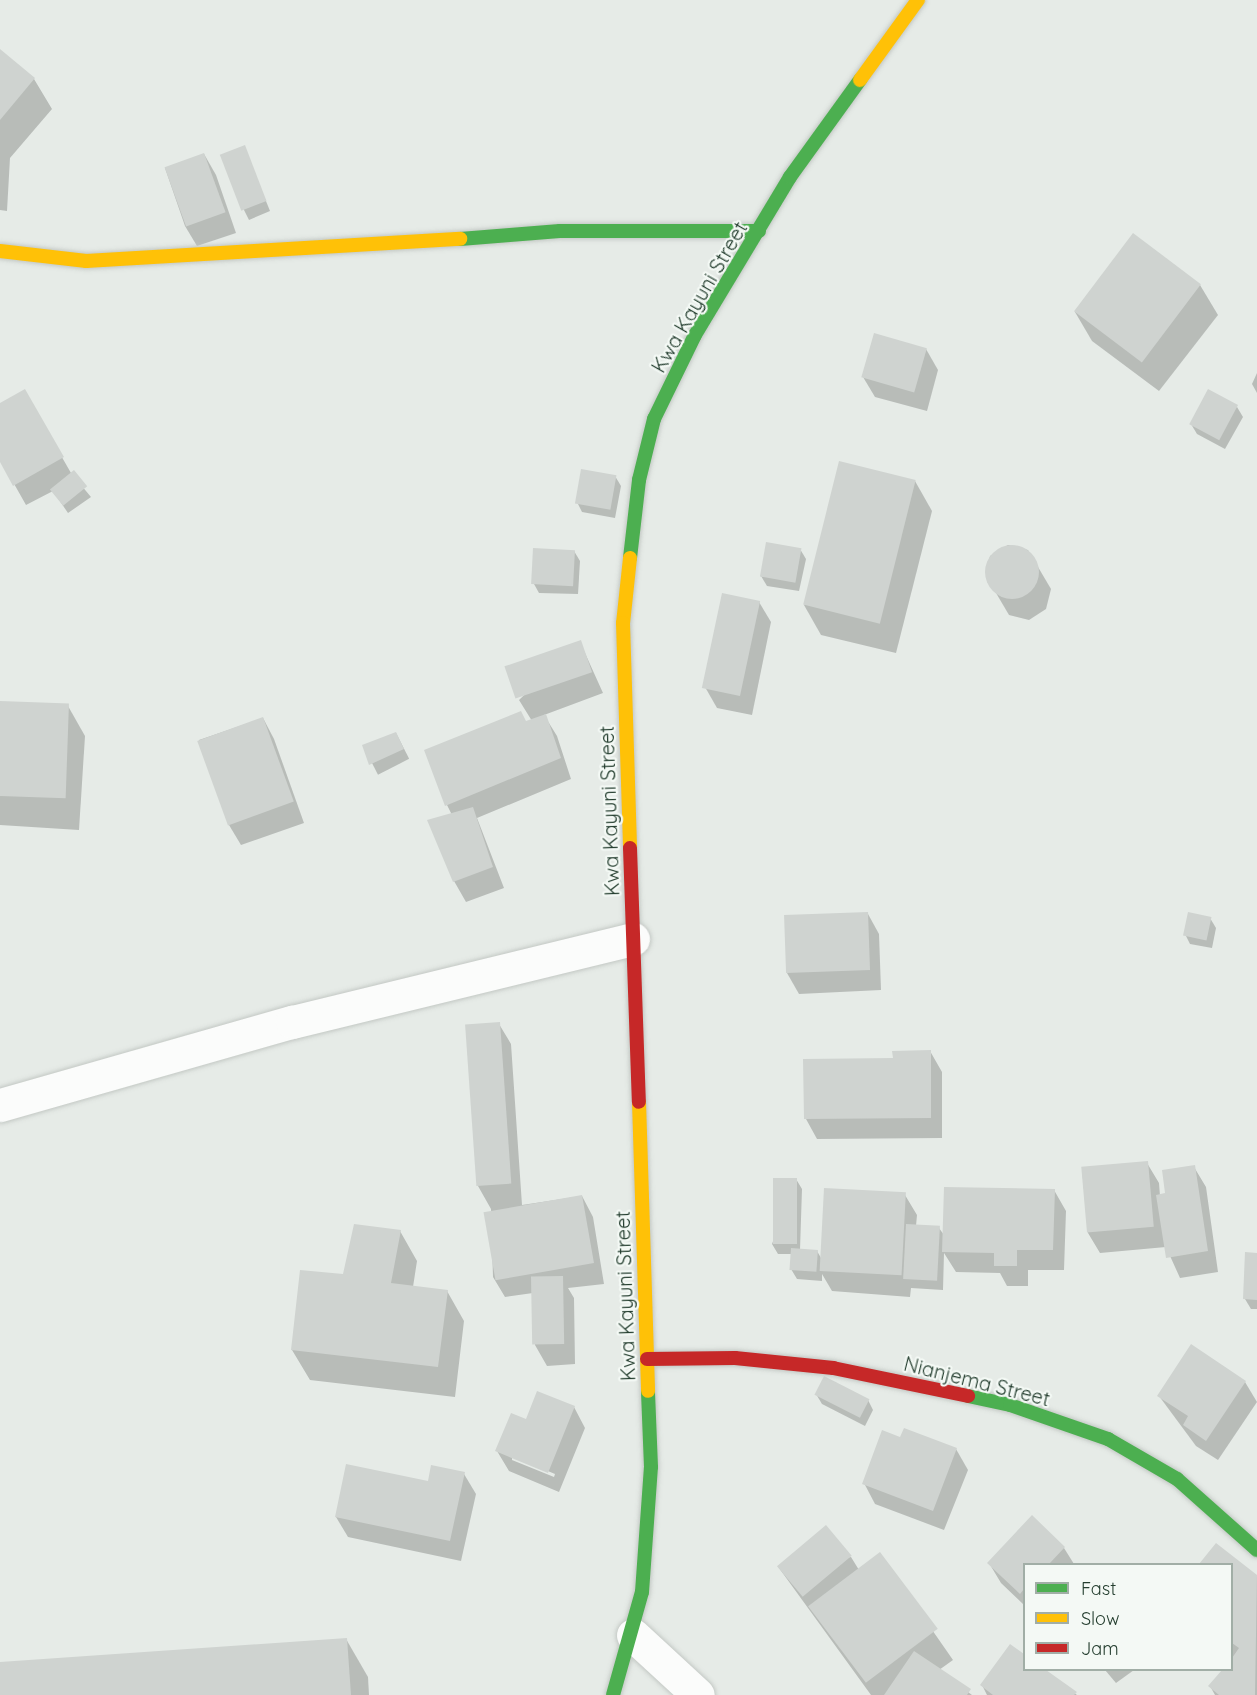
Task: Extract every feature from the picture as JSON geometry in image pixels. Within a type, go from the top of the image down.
[{"type":"street","name":"Kwa Kayuni Street","points":[[613,1695],[633,1635],[642,1592],[651,1467],[622,623],[639,480],[659,409],[695,335],[790,177],[918,0]]},
{"type":"street","points":[[0,251],[86,261],[296,251],[560,231],[759,231]]},
{"type":"street","points":[[0,1105],[292,1022],[633,939]]},
{"type":"street","name":"Nianjema Street","points":[[647,1359],[735,1358],[833,1368],[1010,1406],[1108,1439],[1177,1479],[1257,1550]]},
{"type":"street","points":[[633,1635],[698,1695]]},
{"type":"building","points":[[0,49],[35,78],[0,120]]},
{"type":"building","points":[[245,145],[267,201],[241,211],[220,155]]},
{"type":"building","points":[[204,153],[226,212],[186,227],[165,167]]},
{"type":"building","points":[[1133,233],[1201,284],[1142,362],[1074,311]]},
{"type":"building","points":[[874,333],[927,348],[914,392],[861,377]]},
{"type":"building","points":[[25,389],[64,457],[13,486],[0,462],[0,403]]},
{"type":"building","points":[[1208,389],[1238,405],[1219,440],[1189,424]]},
{"type":"building","points":[[839,461],[916,480],[880,624],[803,605]]},
{"type":"building","points":[[581,469],[616,475],[610,510],[575,503]]},
{"type":"building","points":[[74,470],[87,486],[63,506],[50,490]]},
{"type":"building","points":[[766,542],[801,548],[795,583],[760,576]]},
{"type":"building","points":[[1007,545],[1017,545],[1027,549],[1035,557],[1039,572],[1035,587],[1027,595],[1017,599],[1007,599],[997,595],[989,587],[985,577],[985,567],[989,557],[997,549]]},
{"type":"building","points":[[533,548],[575,550],[573,586],[531,584]]},
{"type":"building","points":[[722,593],[760,601],[740,696],[702,688]]},
{"type":"building","points":[[581,640],[592,672],[515,699],[504,666]]},
{"type":"building","points":[[0,701],[69,703],[66,798],[0,796]]},
{"type":"building","points":[[521,711],[526,721],[546,714],[561,758],[445,806],[424,750]]},
{"type":"building","points":[[263,717],[294,802],[228,826],[197,741]]},
{"type":"building","points":[[396,732],[404,749],[369,765],[362,745]]},
{"type":"building","points":[[473,807],[493,867],[453,882],[427,820]]},
{"type":"building","points":[[868,912],[870,970],[786,973],[784,915]]},
{"type":"building","points":[[1188,912],[1211,917],[1206,940],[1183,935]]},
{"type":"building","points":[[500,1022],[511,1184],[476,1186],[465,1024]]},
{"type":"building","points":[[931,1050],[931,1118],[804,1119],[803,1059],[893,1058],[892,1051]]},
{"type":"building","points":[[1148,1161],[1154,1227],[1087,1233],[1081,1167]]},
{"type":"building","points":[[1195,1165],[1208,1251],[1166,1258],[1156,1195],[1165,1193],[1162,1170]]},
{"type":"building","points":[[773,1178],[797,1178],[797,1244],[773,1244]]},
{"type":"building","points":[[944,1187],[1055,1189],[1053,1250],[1017,1250],[1017,1266],[994,1266],[994,1253],[942,1252]]},
{"type":"building","points":[[824,1188],[906,1192],[902,1275],[820,1271]]},
{"type":"building","points":[[582,1195],[594,1263],[496,1280],[484,1212]]},
{"type":"building","points":[[354,1224],[401,1230],[391,1283],[448,1290],[438,1367],[291,1350],[300,1270],[343,1274]]},
{"type":"building","points":[[906,1224],[940,1226],[937,1281],[903,1279]]},
{"type":"building","points":[[791,1248],[818,1250],[816,1272],[789,1270]]},
{"type":"building","points":[[1245,1252],[1257,1253],[1257,1300],[1243,1299]]},
{"type":"building","points":[[563,1276],[564,1344],[532,1345],[531,1277]]},
{"type":"building","points":[[1191,1344],[1246,1381],[1206,1441],[1183,1425],[1188,1416],[1157,1396]]},
{"type":"building","points":[[824,1376],[869,1399],[860,1418],[814,1395]]},
{"type":"building","points":[[537,1391],[575,1406],[548,1473],[495,1451],[511,1413],[526,1419]]},
{"type":"building","points":[[904,1428],[957,1448],[933,1511],[862,1484],[882,1430],[900,1437]]},
{"type":"building","points":[[346,1464],[428,1481],[431,1465],[465,1472],[450,1541],[335,1517]]},
{"type":"building","points":[[1032,1515],[1065,1547],[1050,1563],[1023,1563],[1023,1590],[1020,1594],[987,1563]]},
{"type":"building","points":[[826,1525],[852,1556],[803,1597],[777,1566]]},
{"type":"building","points":[[1216,1543],[1257,1575],[1255,1695],[1219,1695],[1208,1686],[1221,1671],[1233,1671],[1233,1657],[1239,1648],[1233,1644],[1233,1563],[1200,1563]]},
{"type":"building","points":[[880,1552],[938,1629],[866,1683],[808,1606]]},
{"type":"building","points":[[347,1638],[351,1695],[0,1695],[0,1662]]},
{"type":"building","points":[[1010,1644],[1023,1653],[1023,1671],[1047,1671],[1077,1692],[1074,1695],[993,1695],[980,1685]]},
{"type":"building","points":[[914,1651],[971,1689],[967,1695],[884,1695]]},
{"type":"traffic: fast","points":[[630,558],[639,480],[654,419],[695,335],[790,177],[860,80]]},
{"type":"traffic: fast","points":[[460,239],[560,231],[759,231]]},
{"type":"traffic: fast","points":[[613,1695],[642,1592],[651,1467],[648,1391]]},
{"type":"traffic: fast","points":[[968,1396],[1010,1405],[1108,1439],[1177,1479],[1257,1550]]},
{"type":"traffic: slow","points":[[860,80],[918,0]]},
{"type":"traffic: slow","points":[[0,251],[86,261],[460,239]]},
{"type":"traffic: slow","points":[[630,558],[623,623],[630,848]]},
{"type":"traffic: slow","points":[[639,1102],[648,1391]]},
{"type":"traffic: jam","points":[[630,848],[639,1102]]},
{"type":"traffic: jam","points":[[647,1359],[735,1358],[833,1368],[968,1396]]}]
